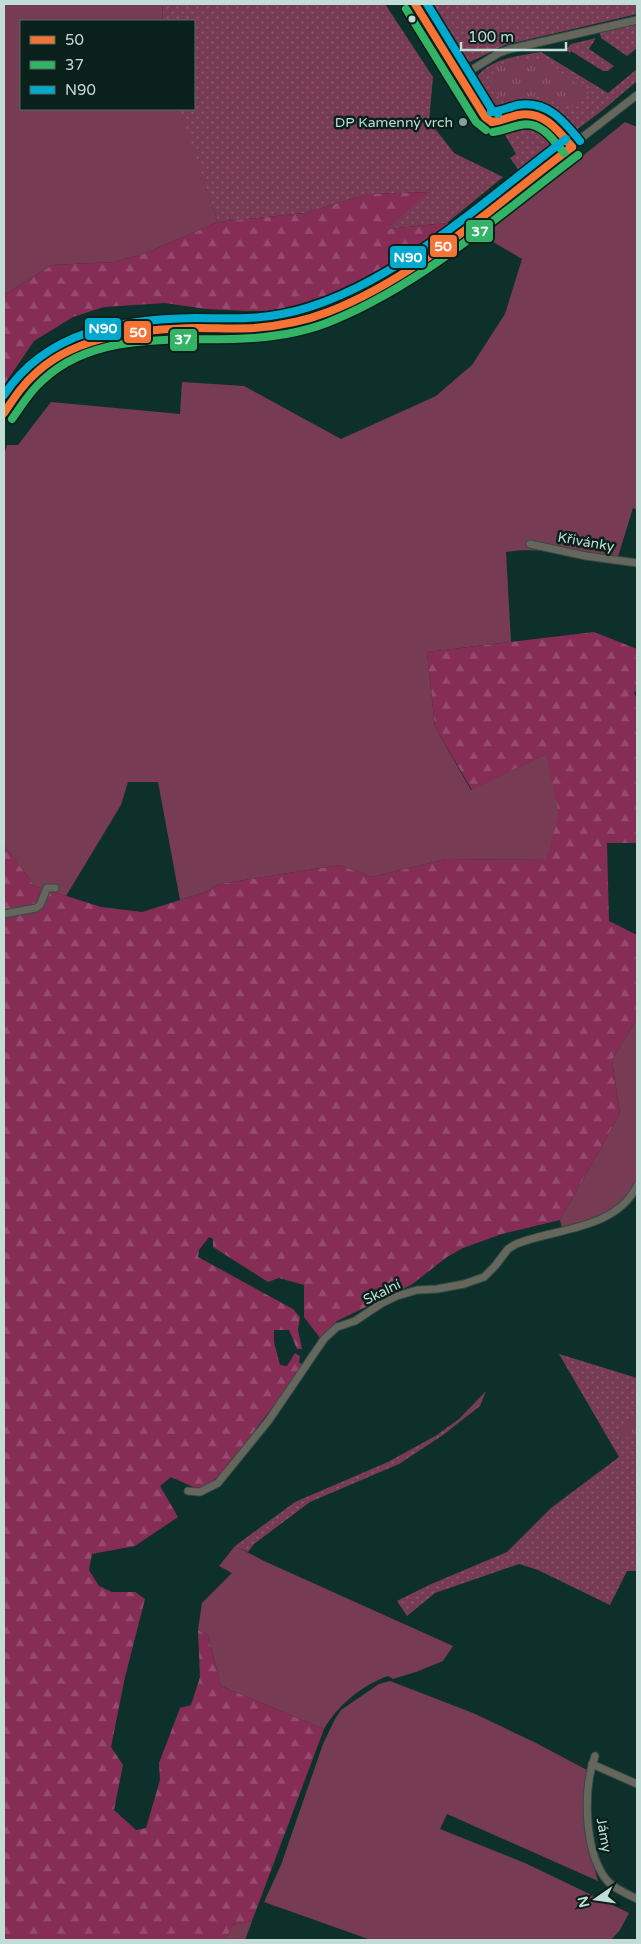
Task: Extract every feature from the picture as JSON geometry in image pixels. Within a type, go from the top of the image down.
[{"type":"street","points":[[415,4],[485,117],[492,122],[522,114],[538,115],[550,122],[572,147]]},
{"type":"street","points":[[460,76],[504,51],[637,20]]},
{"type":"street","points":[[4,413],[17,391],[41,366],[67,350],[91,341],[113,335],[179,328],[254,328],[284,324],[327,312],[388,283],[425,260],[637,95]]},
{"type":"street","name":"Křivánky","points":[[530,544],[586,556],[637,563]]},
{"type":"street","points":[[4,914],[36,908],[40,905],[47,888],[55,888]]},
{"type":"street","name":"Skalní","points":[[188,1491],[200,1492],[218,1483],[269,1420],[324,1339],[337,1327],[355,1321],[382,1303],[397,1296],[417,1290],[464,1284],[484,1277],[508,1248],[607,1216],[629,1199],[637,1186]]},
{"type":"street","name":"Jámy","points":[[595,1756],[588,1789],[588,1807],[592,1844],[597,1865],[612,1885],[637,1899]]},
{"type":"street","points":[[592,1764],[637,1784]]},
{"type":"green space","points":[[4,4],[162,4],[163,20],[20,20],[20,110],[179,110],[218,222],[146,253],[114,262],[52,265],[4,295]]},
{"type":"green space","points":[[162,4],[385,4],[433,77],[429,121],[454,153],[503,177],[447,223],[386,229],[428,192],[368,194],[305,213],[218,222],[178,110],[195,110],[195,20],[163,20]]},
{"type":"green space","points":[[427,4],[637,4],[637,14],[505,45],[470,62],[462,60]]},
{"type":"green space","points":[[637,24],[637,48],[627,56],[601,38],[600,33]]},
{"type":"green space","points":[[596,38],[589,49],[614,66],[608,71],[603,71],[571,51],[570,53],[566,50],[571,44]]},
{"type":"green space","points":[[541,52],[608,93],[637,69],[637,81],[575,131],[545,109],[538,107],[525,106],[498,112],[494,110],[484,97],[476,78],[482,71],[497,62]]},
{"type":"green space","points":[[539,60],[590,92],[571,107],[542,96],[502,101],[490,80],[497,68],[510,62]]},
{"type":"green space","points":[[532,119],[551,131],[556,140],[556,146],[555,152],[523,176],[510,158],[516,154],[503,131],[516,121]]},
{"type":"green space","points":[[625,122],[637,127],[637,510],[633,508],[616,563],[548,551],[506,552],[511,642],[427,652],[435,727],[471,790],[546,754],[559,814],[546,860],[446,859],[372,877],[340,865],[219,884],[206,892],[180,900],[158,782],[128,782],[121,805],[66,896],[35,886],[4,845],[4,455],[7,445],[18,445],[51,402],[180,414],[182,382],[244,386],[341,439],[436,396],[472,365],[505,314],[522,259],[483,236]]},
{"type":"green space","points":[[429,192],[387,229],[453,224],[438,238],[388,274],[352,293],[315,308],[319,302],[313,299],[304,310],[248,311],[206,309],[165,303],[104,307],[73,317],[34,341],[4,385],[4,295],[52,265],[114,262],[146,253],[218,222],[305,213],[368,194]]},
{"type":"green space","points":[[594,632],[637,649],[637,689],[634,693],[637,698],[637,843],[607,843],[609,921],[637,935],[637,1019],[612,1060],[620,1114],[560,1220],[502,1234],[463,1248],[447,1257],[411,1285],[337,1321],[320,1338],[304,1317],[304,1285],[279,1278],[268,1282],[213,1247],[213,1239],[209,1237],[199,1250],[198,1257],[293,1309],[300,1317],[298,1330],[302,1349],[297,1349],[289,1330],[274,1330],[274,1342],[280,1365],[287,1366],[295,1353],[300,1356],[299,1362],[303,1365],[220,1476],[200,1490],[171,1477],[160,1486],[178,1517],[135,1546],[92,1554],[89,1570],[99,1586],[112,1592],[135,1592],[145,1599],[125,1677],[111,1747],[123,1765],[114,1810],[136,1830],[146,1828],[160,1780],[159,1763],[180,1708],[191,1705],[200,1677],[198,1630],[208,1635],[221,1686],[324,1729],[252,1921],[233,1925],[225,1940],[4,1940],[4,845],[35,886],[101,907],[142,912],[206,892],[219,884],[340,865],[372,877],[446,859],[546,860],[546,754],[472,790],[435,727],[427,652]]},
{"type":"green space","points":[[637,1019],[637,1180],[626,1199],[611,1212],[596,1219],[562,1228],[560,1220],[620,1114],[612,1060]]},
{"type":"green space","points":[[559,1354],[637,1378],[637,1571],[627,1571],[610,1605],[538,1570],[519,1564],[435,1593],[407,1616],[397,1601],[429,1585],[507,1552],[551,1508],[619,1457]]},
{"type":"green space","points":[[486,1391],[480,1406],[443,1435],[399,1464],[310,1502],[254,1544],[248,1552],[235,1546],[295,1502],[388,1462],[437,1435],[459,1419]]},
{"type":"green space","points":[[637,1410],[637,1441],[619,1435]]},
{"type":"green space","points":[[235,1546],[264,1561],[453,1646],[443,1661],[393,1679],[388,1676],[360,1690],[336,1712],[324,1729],[221,1686],[208,1635],[198,1630],[202,1603],[232,1573],[219,1566]]},
{"type":"green space","points":[[390,1681],[473,1713],[587,1770],[584,1799],[586,1826],[598,1881],[447,1814],[440,1829],[525,1863],[629,1913],[620,1930],[611,1940],[371,1940],[264,1902],[281,1865],[323,1744],[335,1719],[341,1710],[379,1684]]},
{"type":"green space","points":[[252,1921],[245,1940],[225,1940],[233,1925]]},
{"type":"transit line","name":"50","points":[[415,4],[485,117],[492,122]]},
{"type":"transit line","name":"N90","points":[[427,4],[492,110],[498,114]]},
{"type":"transit line","name":"37","points":[[406,9],[476,122],[486,130]]},
{"type":"transit line","name":"N90","points":[[491,112],[518,105],[538,106],[554,114],[568,126],[580,141]]},
{"type":"transit line","name":"50","points":[[492,122],[527,114],[542,118],[555,128],[572,147]]},
{"type":"transit line","name":"37","points":[[493,132],[520,125],[534,125],[545,132],[564,153]]},
{"type":"transit line","name":"N90","points":[[4,395],[22,373],[42,356],[64,342],[88,332],[140,321],[271,316],[320,303],[358,287],[432,242],[566,139]]},
{"type":"transit line","name":"50","points":[[4,413],[23,386],[37,372],[54,359],[72,349],[92,342],[134,332],[198,328],[254,328],[282,324],[328,312],[361,297],[425,259],[455,238],[572,147]]},
{"type":"transit line","name":"37","points":[[12,419],[38,384],[65,363],[89,352],[115,345],[143,341],[253,338],[284,334],[305,330],[334,320],[400,286],[431,267],[578,155]]},
{"type":"place","name":"DP Kamenný vrch","points":[[463,122]]}]
